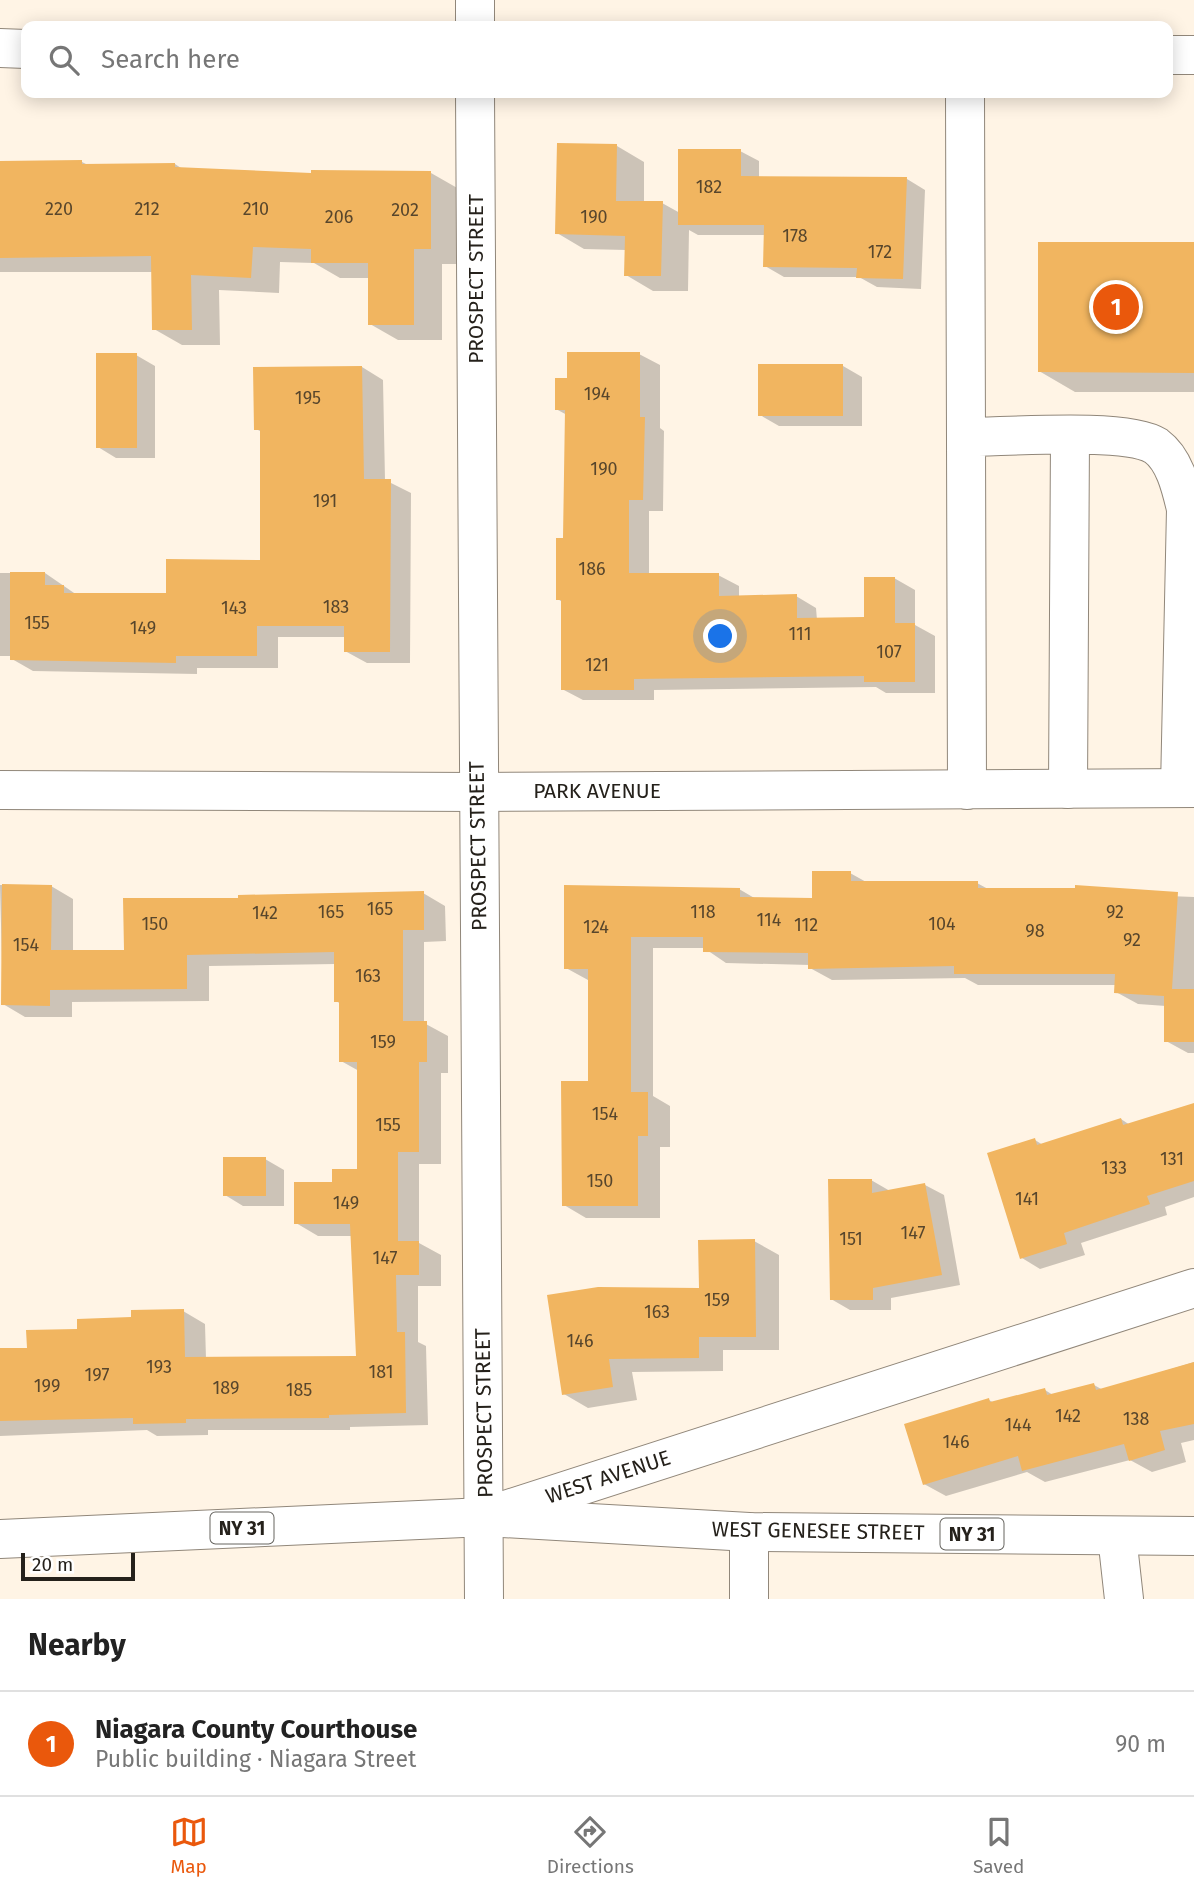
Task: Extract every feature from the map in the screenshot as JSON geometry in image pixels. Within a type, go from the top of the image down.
[{"type":"main road","points":[[475,0],[475,21]]},
{"type":"main road","points":[[0,48],[21,48]]},
{"type":"main road","points":[[1173,55],[1194,55]]},
{"type":"main road","name":"PROSPECT STREET","points":[[475,98],[477,792],[484,1599]]},
{"type":"main road","points":[[965,98],[967,790]]},
{"type":"main road","points":[[966,437],[1127,436],[1156,447],[1179,477],[1186,509],[1187,788]]},
{"type":"main road","points":[[1068,789],[1070,437]]},
{"type":"main road","name":"PARK AVENUE","points":[[0,790],[477,792],[1187,788]]},
{"type":"main road","name":"WEST AVENUE","points":[[0,1539],[485,1517],[1194,1288]]},
{"type":"main road","name":"WEST GENESEE STREET","points":[[485,1517],[749,1532],[1194,1536]]},
{"type":"main road","points":[[749,1532],[749,1599]]},
{"type":"main road","points":[[1117,1536],[1124,1599]]},
{"type":"building","points":[[557,143],[617,144],[616,201],[663,201],[661,276],[624,276],[625,236],[555,234]]},
{"type":"building","points":[[678,149],[741,149],[741,176],[907,177],[903,279],[856,278],[857,268],[763,267],[764,225],[678,225]]},
{"type":"building","points":[[82,160],[82,164],[175,163],[175,167],[311,173],[311,170],[431,171],[431,249],[414,249],[414,325],[368,325],[368,263],[311,263],[311,249],[253,247],[251,278],[191,275],[192,330],[152,330],[151,256],[0,258],[0,161]]},
{"type":"building","points":[[1038,242],[1194,242],[1194,373],[1038,372]]},
{"type":"building","points":[[567,352],[640,352],[640,417],[645,417],[643,500],[629,500],[629,573],[719,573],[719,596],[797,594],[797,618],[864,617],[864,577],[895,577],[895,623],[915,623],[915,682],[864,682],[864,676],[634,679],[634,690],[561,690],[561,600],[556,600],[556,538],[563,538],[565,410],[555,410],[555,378],[567,378]]},
{"type":"building","points":[[96,353],[137,353],[137,448],[96,448]]},
{"type":"building","points":[[758,364],[843,364],[843,416],[758,416]]},
{"type":"building","points":[[362,366],[364,479],[391,479],[390,652],[344,652],[344,626],[257,626],[257,656],[176,656],[176,663],[10,660],[10,572],[45,572],[45,585],[64,585],[64,593],[166,593],[166,559],[260,560],[260,430],[254,430],[253,367]]},
{"type":"building","points":[[812,871],[851,871],[851,881],[978,881],[978,888],[1075,888],[1075,885],[1178,892],[1172,989],[1194,989],[1194,1042],[1164,1042],[1164,996],[1114,993],[1115,974],[954,974],[954,966],[808,969],[808,953],[703,952],[703,937],[631,937],[631,1092],[648,1092],[648,1136],[638,1136],[638,1206],[562,1206],[561,1081],[588,1081],[588,969],[564,969],[564,885],[740,888],[740,897],[812,898]]},
{"type":"building","points":[[2,884],[52,885],[51,950],[124,950],[123,898],[238,898],[238,895],[424,891],[424,930],[403,930],[403,1021],[427,1021],[427,1062],[419,1062],[419,1152],[398,1152],[398,1241],[419,1241],[419,1275],[396,1275],[397,1332],[405,1332],[406,1413],[329,1415],[329,1418],[186,1419],[186,1423],[133,1424],[133,1418],[0,1421],[0,1348],[27,1348],[26,1330],[77,1329],[77,1319],[131,1317],[131,1310],[184,1309],[185,1357],[356,1356],[350,1224],[294,1224],[294,1182],[332,1182],[332,1169],[357,1169],[357,1062],[339,1062],[339,1002],[334,1002],[334,952],[187,955],[187,989],[50,990],[50,1006],[1,1005]]},
{"type":"building","points":[[1194,1103],[1194,1181],[1147,1196],[1150,1204],[1064,1233],[1067,1244],[1020,1259],[987,1153],[1035,1138],[1037,1145],[1121,1118],[1123,1125]]},
{"type":"building","points":[[223,1157],[266,1157],[266,1196],[223,1196]]},
{"type":"building","points":[[828,1179],[872,1179],[872,1193],[925,1183],[942,1275],[873,1288],[873,1300],[830,1300]]},
{"type":"building","points":[[755,1239],[756,1337],[699,1337],[699,1358],[609,1359],[613,1387],[562,1395],[547,1295],[598,1287],[699,1288],[698,1240]]},
{"type":"building","points":[[1194,1362],[1194,1424],[1160,1431],[1165,1450],[1129,1461],[1124,1444],[1022,1471],[1018,1456],[923,1485],[904,1424],[989,1398],[990,1402],[1045,1388],[1047,1395],[1094,1383],[1096,1390]]},
{"type":"place","name":"Niagara County Courthouse","points":[[1116,307]]}]
